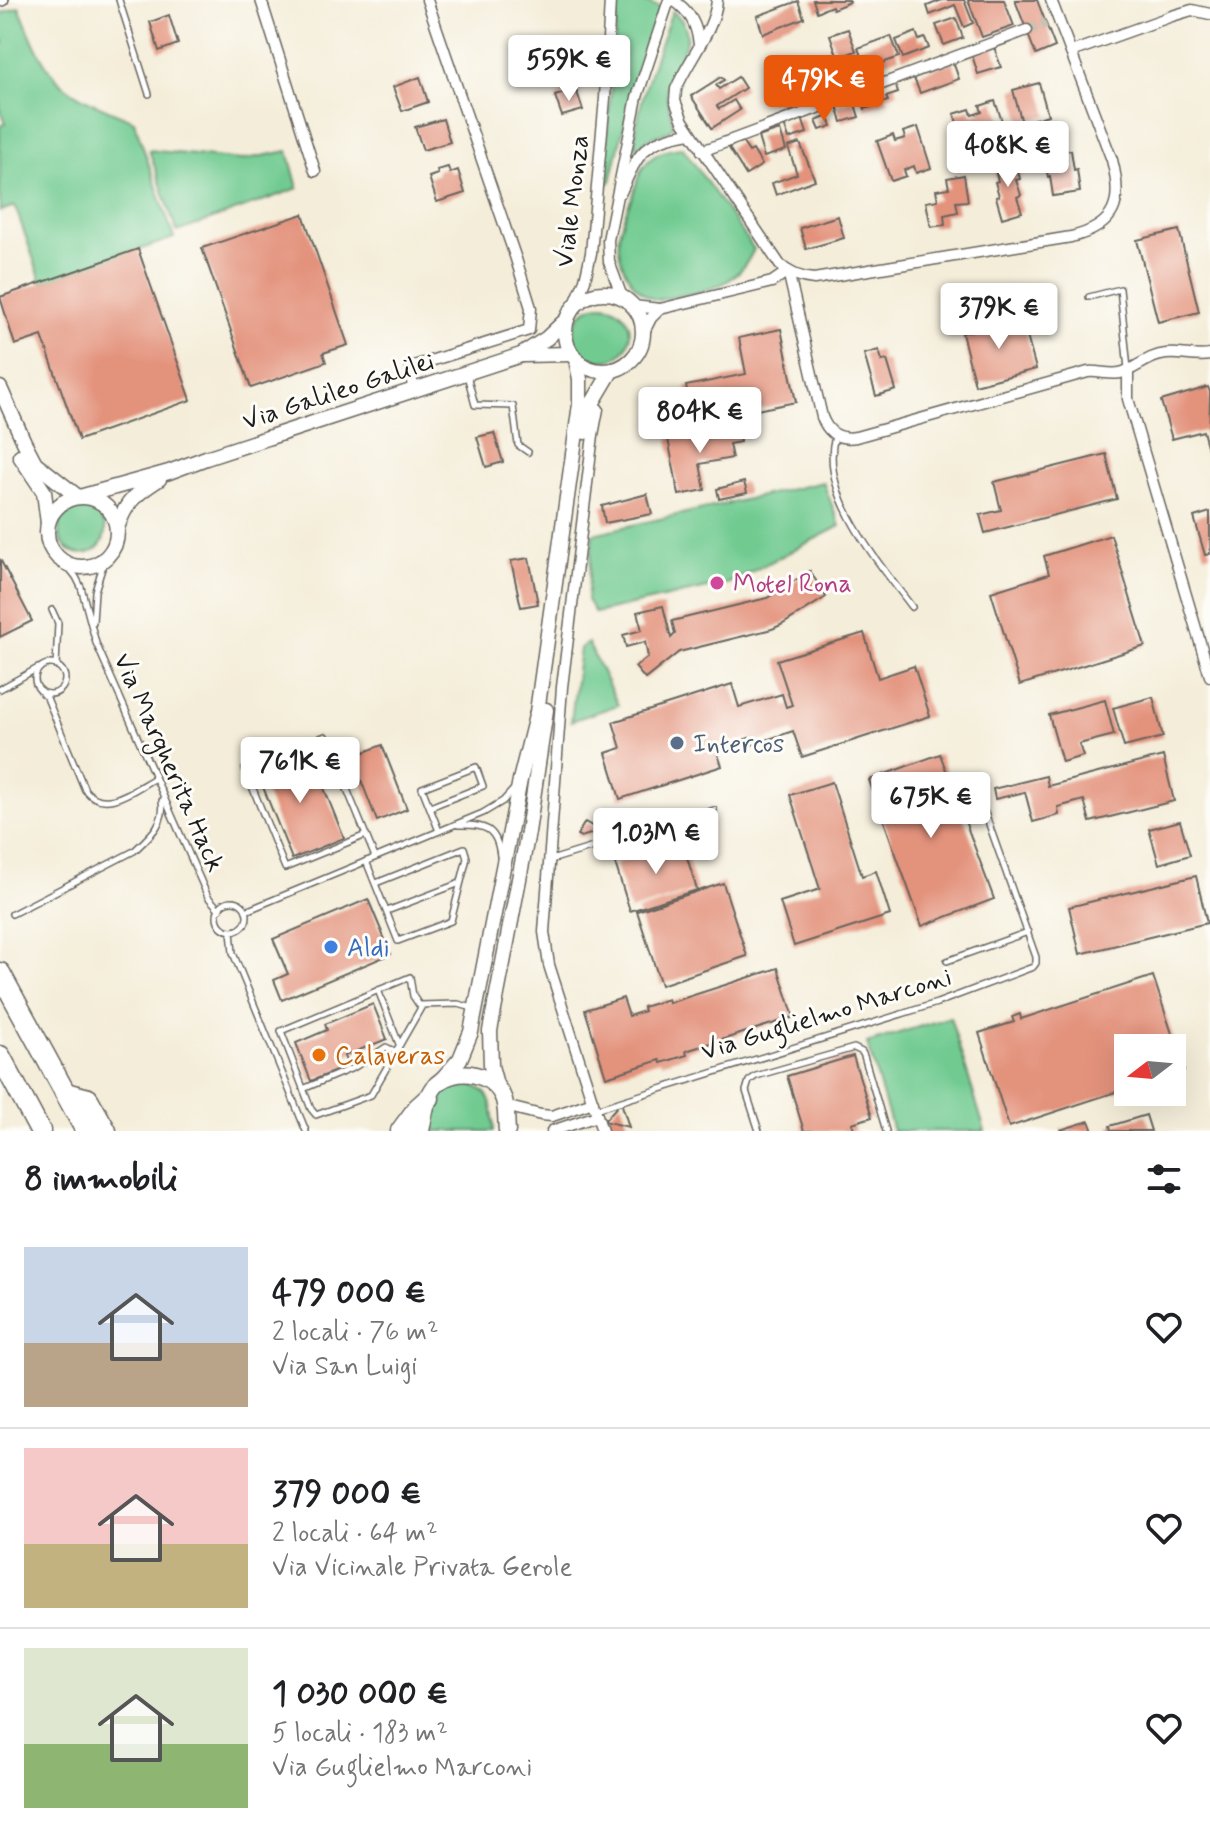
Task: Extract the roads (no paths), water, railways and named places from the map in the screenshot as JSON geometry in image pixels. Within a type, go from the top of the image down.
[{"type":"highway","points":[[0,973],[86,1131]]},
{"type":"highway","points":[[0,1056],[40,1131]]},
{"type":"highway","points":[[0,1079],[25,1131]]},
{"type":"highway","points":[[401,1131],[433,1092]]},
{"type":"highway","points":[[65,1093],[88,1099],[106,1131]]},
{"type":"main road","points":[[421,1131],[433,1092],[451,1077],[469,1073],[486,1079],[497,1088],[505,1102],[507,1131]]},
{"type":"street","points":[[261,0],[315,171]]},
{"type":"street","points":[[413,391],[411,367],[529,330],[531,308],[427,0]]},
{"type":"street","name":"Viale Monza","points":[[570,314],[587,275],[591,253],[610,0]]},
{"type":"street","points":[[671,0],[682,6],[692,19],[699,45]]},
{"type":"street","name":"Viale Monza","points":[[627,301],[611,272],[607,245],[637,97],[671,0]]},
{"type":"street","points":[[717,0],[712,23],[675,92],[679,115],[773,257],[788,271],[808,278],[1080,235],[1100,227],[1111,215],[1117,192],[1112,160],[1071,52],[1053,20],[1051,0]]},
{"type":"street","points":[[1071,52],[1192,10],[1210,14]]},
{"type":"street","points":[[702,151],[1027,30]]},
{"type":"street","points":[[614,208],[632,168],[645,150],[660,140],[690,133]]},
{"type":"street","points":[[433,1092],[460,1059],[471,1032],[520,780],[537,712],[581,390],[566,337],[570,314],[581,300],[594,294],[608,293],[660,309],[772,282],[788,271]]},
{"type":"street","points":[[788,271],[822,417],[835,435],[846,438],[1088,372],[1113,374],[1158,355],[1210,355]]},
{"type":"street","points":[[574,357],[601,371],[615,370],[627,364],[636,354],[643,334],[640,317],[627,301]]},
{"type":"street","points":[[643,334],[660,309]]},
{"type":"street","name":"Via Galileo Galilei","points":[[80,497],[169,472],[521,355],[547,338],[570,314]]},
{"type":"street","name":"Via Galileo Galilei","points":[[521,355],[574,357]]},
{"type":"street","points":[[602,1131],[549,965],[544,926],[562,687],[593,435],[599,405],[615,370]]},
{"type":"street","points":[[497,1088],[490,1056],[491,1023],[540,764],[587,421],[594,399],[615,370]]},
{"type":"street","points":[[1128,370],[1128,399],[1210,676]]},
{"type":"street","points":[[0,388],[35,463],[80,497]]},
{"type":"street","points":[[0,412],[21,458],[44,492],[48,541],[57,557],[75,567],[96,565],[115,545],[117,528],[109,509],[93,498],[80,497],[61,504],[48,523]]},
{"type":"street","name":"Via Galileo Galilei","points":[[117,528],[122,513],[136,494],[169,472]]},
{"type":"street","points":[[505,1106],[552,1116],[595,1109]]},
{"type":"street","points":[[552,1131],[595,1109]]},
{"type":"lane","points":[[119,0],[149,94]]},
{"type":"lane","points":[[1089,297],[1120,289],[1128,370]]},
{"type":"lane","points":[[467,374],[475,405],[513,406],[518,445],[528,452]]},
{"type":"lane","points":[[835,435],[831,451],[833,469],[847,513],[912,607]]},
{"type":"lane","name":"Via Margherita Hack","points":[[93,627],[95,591],[105,559]]},
{"type":"lane","name":"Via Margherita Hack","points":[[65,563],[81,587],[96,643],[161,792],[208,897],[219,909]]},
{"type":"lane","points":[[52,610],[58,623],[56,666]]},
{"type":"lane","points":[[39,689],[36,675],[45,665]]},
{"type":"lane","points":[[0,689],[45,665],[56,666],[63,672],[64,682],[51,706]]},
{"type":"lane","points":[[21,677],[30,679],[51,706],[85,790],[92,798],[108,801],[155,778]]},
{"type":"lane","points":[[39,689],[52,693],[60,690]]},
{"type":"lane","points":[[366,835],[285,868],[245,769],[325,736],[366,835],[375,857]]},
{"type":"lane","points":[[430,807],[483,786],[476,767],[422,788],[439,831]]},
{"type":"lane","points":[[246,911],[496,806],[509,796],[520,780]]},
{"type":"lane","points":[[947,961],[1028,932],[974,782]]},
{"type":"lane","points":[[12,914],[134,851],[161,822],[164,810],[161,792]]},
{"type":"lane","points":[[551,860],[714,810]]},
{"type":"lane","points":[[453,825],[478,825],[492,832],[498,841],[502,872]]},
{"type":"lane","points":[[366,861],[398,941],[451,921],[467,858],[464,848],[376,883]]},
{"type":"lane","points":[[387,911],[460,883]]},
{"type":"lane","points":[[230,901],[240,904],[246,911],[244,925],[236,931],[226,930],[217,919],[221,905],[230,901]]},
{"type":"lane","points":[[231,931],[233,953],[306,1131]]},
{"type":"lane","name":"Via Guglielmo Marconi","points":[[595,1109],[937,1003],[1025,971],[1035,965],[1037,959],[1028,932]]},
{"type":"lane","points":[[422,1006],[371,1095],[316,1115],[281,1031],[410,977],[414,1000],[419,1005],[458,1004],[476,1008]]},
{"type":"lane","points":[[378,990],[400,1045]]},
{"type":"lane","points":[[303,1089],[355,1067],[386,1047],[396,1052]]},
{"type":"lane","points":[[759,1131],[746,1091],[749,1081],[756,1076],[854,1048],[864,1056],[886,1131]]},
{"type":"tunnel","points":[[1027,30],[1046,23]]},
{"type":"place","name":"Motel Rona","points":[[717,583]]},
{"type":"place","name":"Intercos","points":[[677,743]]},
{"type":"place","name":"Aldi","points":[[331,947]]},
{"type":"place","name":"Calaveras","points":[[319,1055]]}]
